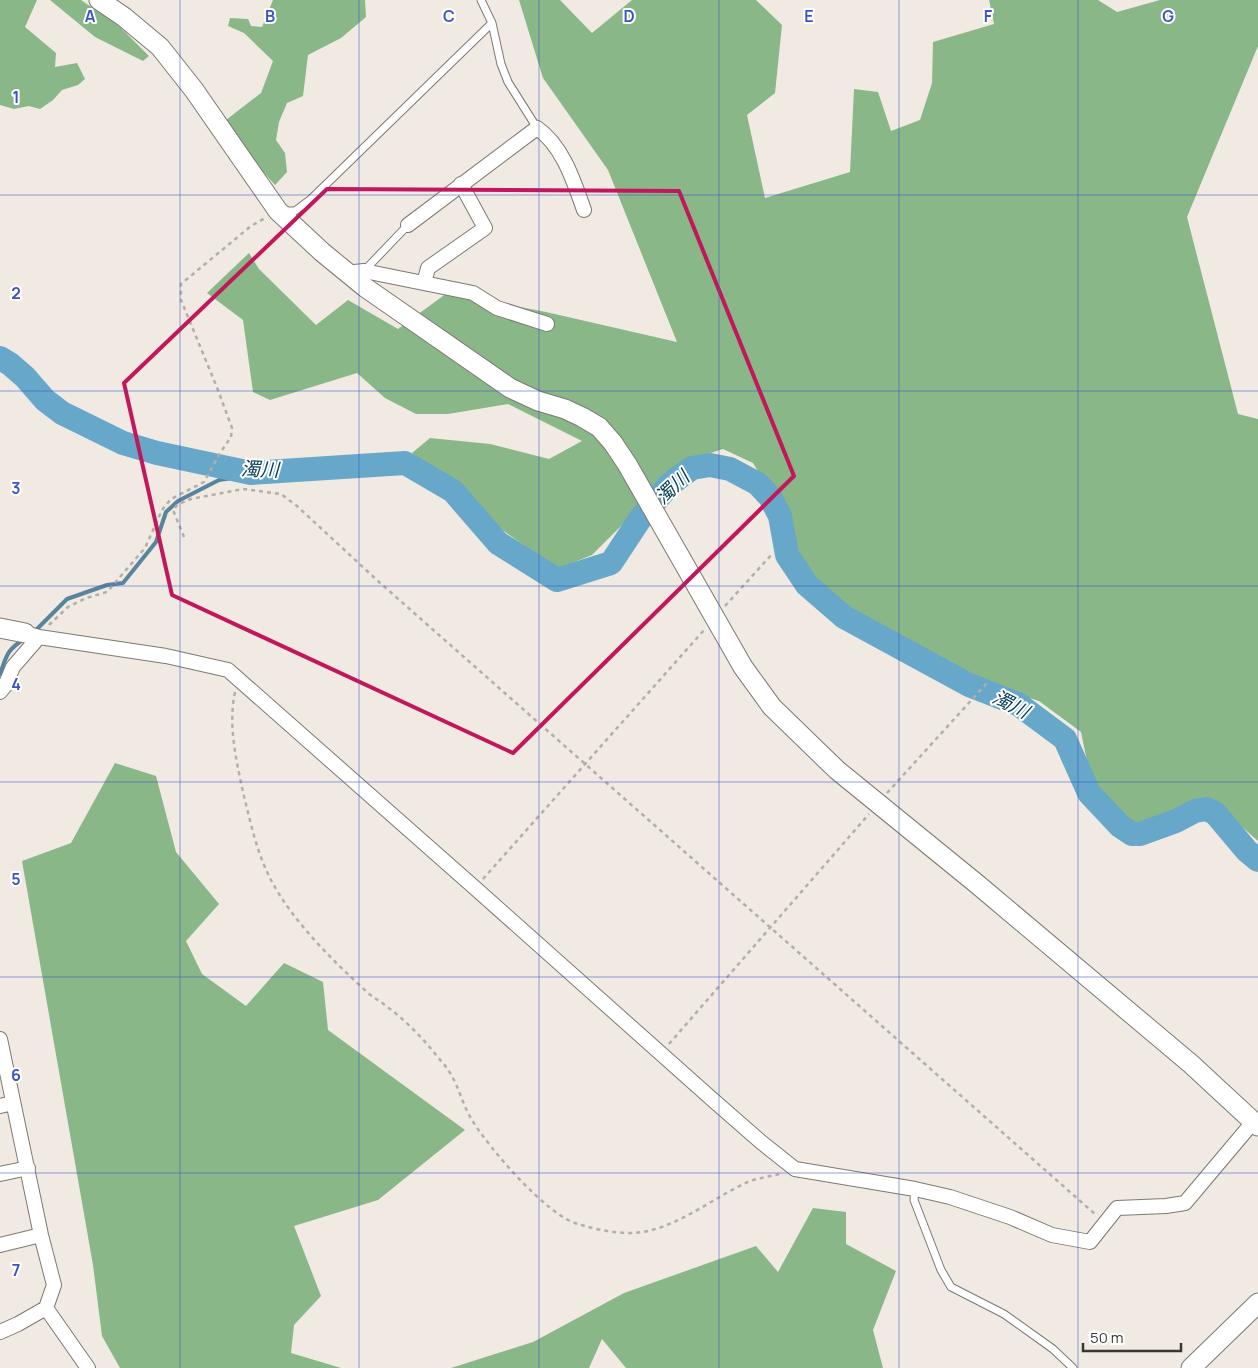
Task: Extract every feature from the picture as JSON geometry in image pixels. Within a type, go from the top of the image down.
[{"type":"street","points":[[0,628],[166,656],[228,670],[660,1054],[795,1169],[950,1198],[1010,1217],[1052,1235],[1090,1242],[1117,1208],[1166,1206],[1185,1203],[1256,1123],[1191,1064],[977,884],[837,770],[772,707],[743,667],[627,464],[613,442],[598,427],[574,413],[538,401],[510,388],[477,366],[278,211],[194,90],[160,47],[100,0]]},
{"type":"street","points":[[408,225],[537,128],[548,136],[572,177],[584,210]]},
{"type":"street","points":[[424,283],[428,268],[485,228],[461,184]]},
{"type":"street","points":[[355,272],[473,293],[497,308],[547,324]]},
{"type":"street","points":[[0,692],[33,635]]},
{"type":"street","points":[[0,1039],[7,1105],[28,1168],[41,1235],[54,1286],[46,1308],[0,1332]]},
{"type":"street","points":[[0,1174],[28,1168]]},
{"type":"street","points":[[0,1245],[41,1235]]},
{"type":"street","points":[[1192,1368],[1258,1303]]},
{"type":"street","points":[[46,1308],[88,1368]]},
{"type":"lane","points":[[481,0],[492,23],[501,64],[508,82],[537,128]]},
{"type":"lane","points":[[278,211],[295,211],[311,199],[492,23]]},
{"type":"lane","points":[[355,272],[408,225]]},
{"type":"lane","points":[[915,1190],[914,1200],[941,1270],[951,1286],[1004,1314],[1053,1349],[1073,1368]]},
{"type":"path","points":[[33,635],[68,607],[86,598],[107,592],[145,548],[162,510],[171,499],[204,482],[231,437],[232,428],[218,390],[180,300],[181,284],[251,226],[278,211]]},
{"type":"path","points":[[184,537],[172,510],[178,504],[191,499],[243,489],[281,494],[297,506],[379,582],[1105,1224]]},
{"type":"path","points":[[475,888],[773,553]]},
{"type":"path","points":[[241,681],[236,689],[232,704],[233,737],[248,814],[262,860],[273,885],[292,913],[316,942],[358,984],[400,1016],[434,1052],[450,1074],[472,1120],[522,1182],[554,1212],[574,1224],[631,1234],[653,1229],[680,1219],[751,1181],[783,1174],[795,1169]]},
{"type":"path","points":[[660,1054],[878,804],[987,683]]},
{"type":"highlighted area","points":[[327,189],[679,191],[794,476],[513,753],[172,595],[124,383]]},
{"type":"green space","points":[[0,0],[37,0],[25,27],[56,53],[55,67],[77,63],[85,79],[78,85],[62,90],[53,100],[40,109],[29,106],[14,109],[0,105]]},
{"type":"green space","points":[[50,0],[81,0],[120,27],[149,56],[143,61],[95,37]]},
{"type":"green space","points":[[273,0],[365,0],[366,17],[341,38],[308,55],[303,96],[287,103],[279,122],[276,140],[285,153],[287,172],[275,185],[251,158],[226,120],[261,93],[273,61],[244,33],[228,26],[230,18],[248,19],[251,26],[262,27]]},
{"type":"green space","points":[[519,0],[560,0],[592,33],[632,0],[756,0],[782,25],[775,93],[747,115],[765,198],[850,172],[854,89],[878,92],[891,131],[920,120],[932,83],[933,42],[994,24],[989,0],[1098,0],[1117,12],[1160,0],[1258,0],[1258,46],[1187,217],[1238,414],[1258,419],[1258,841],[1215,803],[1190,804],[1142,828],[1132,828],[1120,821],[1093,790],[1081,732],[1039,701],[973,680],[847,615],[809,583],[790,554],[785,517],[753,463],[723,449],[686,461],[592,555],[557,569],[498,527],[412,453],[430,438],[490,444],[549,459],[582,441],[508,404],[448,414],[416,414],[385,398],[357,373],[270,400],[253,392],[243,320],[207,293],[249,253],[259,269],[316,325],[348,300],[398,329],[447,293],[546,312],[677,342],[608,170],[543,78]]},
{"type":"green space","points":[[115,763],[156,776],[176,852],[219,904],[186,941],[202,974],[246,1006],[284,963],[323,982],[328,1030],[465,1130],[378,1200],[294,1226],[321,1296],[294,1325],[291,1353],[341,1368],[120,1368],[102,1336],[93,1265],[22,861],[71,843]]},
{"type":"green space","points":[[813,1208],[846,1212],[846,1244],[896,1271],[873,1330],[883,1368],[626,1368],[602,1339],[589,1368],[451,1368],[533,1342],[624,1293],[756,1246],[778,1272]]},
{"type":"waterway","name":"濁川","points":[[0,358],[25,377],[45,400],[62,413],[123,443],[157,453],[251,473],[405,463],[453,491],[498,543],[557,580],[611,563],[640,519],[670,484],[692,468],[710,465],[730,469],[758,484],[770,497],[780,516],[787,555],[807,585],[844,617],[969,685],[1018,704],[1065,739],[1089,793],[1120,826],[1132,834],[1140,834],[1176,821],[1195,811],[1206,809],[1215,813],[1247,851],[1258,860]]},
{"type":"waterway","points":[[34,632],[67,599],[107,585],[123,583],[156,542],[166,512],[178,501],[219,480],[251,473]]},
{"type":"waterway","points":[[0,674],[8,654],[24,639]]}]
